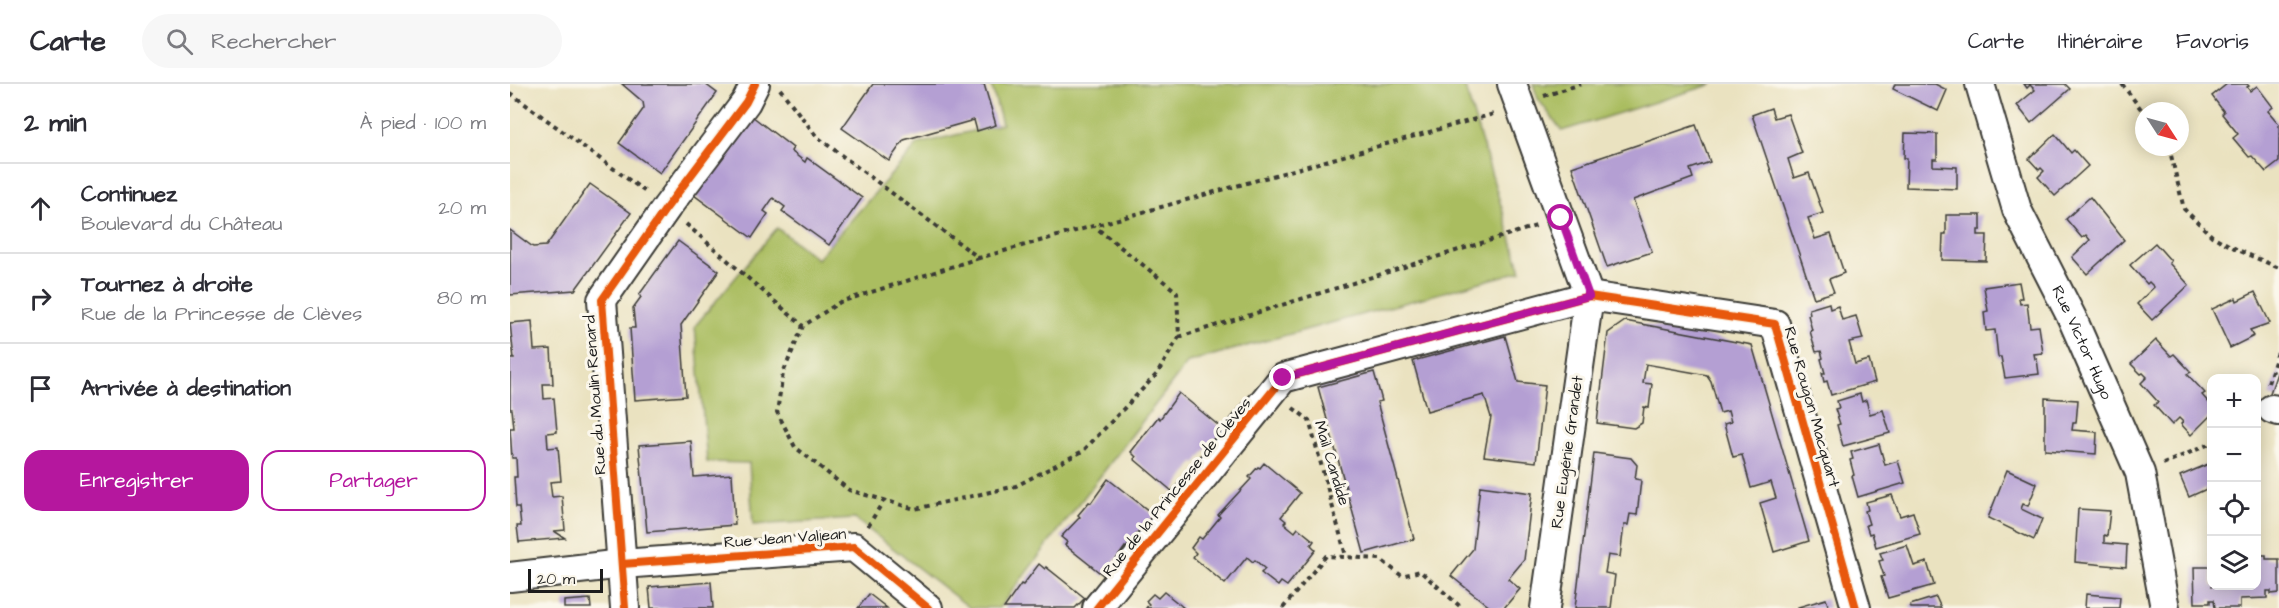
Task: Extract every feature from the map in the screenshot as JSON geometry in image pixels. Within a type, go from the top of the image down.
[{"type":"street","name":"Rue du Moulin Renard","points":[[625,608],[602,300],[667,207],[746,102],[755,84]]},
{"type":"street","name":"Rue Victor Hugo","points":[[1980,84],[2017,210],[2072,318],[2140,473],[2165,608]]},
{"type":"street","points":[[1523,96],[1561,218],[1589,296]]},
{"type":"street","name":"Rue de la Princesse de Clèves","points":[[1097,608],[1283,378],[1589,296]]},
{"type":"street","name":"Rue Eugénie Grandet","points":[[1545,608],[1589,296]]},
{"type":"street","name":"Rue Rougon Macquart","points":[[1589,296],[1775,324],[1857,608]]},
{"type":"street","name":"Rue Jean Valjean","points":[[510,577],[622,564],[854,547],[928,608]]},
{"type":"path","points":[[776,84],[817,137],[979,258]]},
{"type":"path","points":[[1094,226],[1177,292],[1179,337],[1157,374],[1083,451],[1016,486],[915,509],[849,490],[795,447],[777,412],[783,373],[803,326],[840,302],[979,258],[1094,226],[1523,96],[1581,84]]},
{"type":"path","points":[[2122,84],[2136,102]]},
{"type":"path","points":[[510,93],[667,207],[803,326]]},
{"type":"path","points":[[2171,156],[2184,209],[2212,236],[2279,268]]},
{"type":"path","points":[[1179,337],[1561,218]]},
{"type":"path","points":[[2140,473],[2207,445]]},
{"type":"path","points":[[1283,608],[1326,556],[1380,559],[1402,576],[1420,572],[1462,608]]},
{"type":"green space","points":[[991,84],[1464,84],[1521,271],[1188,362],[999,608],[970,608],[855,519],[753,525],[749,463],[707,462],[695,326],[777,228],[817,259],[918,144],[1002,124]]},
{"type":"green space","points":[[1533,84],[1713,84],[1562,131],[1538,99]]},
{"type":"building","points":[[622,84],[705,84],[717,93],[660,173],[619,143],[644,108],[643,102]]},
{"type":"building","points":[[873,84],[984,84],[996,125],[977,131],[974,120],[904,140],[889,161],[842,128]]},
{"type":"building","points":[[1895,84],[1935,84],[1947,90],[1938,111],[1893,89]]},
{"type":"building","points":[[2024,84],[2065,84],[2070,89],[2031,123],[2017,105],[2035,90],[2030,85],[2027,88]]},
{"type":"building","points":[[2227,84],[2247,84],[2250,91],[2257,86],[2273,107],[2268,111],[2279,124],[2279,162],[2266,172],[2233,138],[2238,134],[2222,114],[2224,112],[2212,96]]},
{"type":"building","points":[[1771,108],[1774,118],[1788,114],[1802,153],[1788,159],[1794,178],[1809,173],[1823,213],[1808,218],[1815,239],[1831,234],[1844,273],[1829,279],[1834,292],[1814,298],[1752,115]]},
{"type":"building","points":[[752,116],[793,148],[791,151],[805,162],[807,158],[862,198],[829,245],[782,211],[785,207],[773,198],[764,211],[768,214],[752,238],[694,195]]},
{"type":"building","points":[[1696,125],[1710,162],[1690,169],[1693,178],[1633,200],[1652,252],[1607,267],[1572,167]]},
{"type":"building","points":[[1905,133],[1937,134],[1937,159],[1933,159],[1933,166],[1957,167],[1957,189],[1906,187]]},
{"type":"building","points":[[2055,134],[2071,153],[2074,150],[2088,166],[2055,196],[2038,177],[2044,171],[2041,168],[2039,170],[2029,159]]},
{"type":"building","points":[[590,184],[631,213],[575,290],[510,295],[510,230],[533,247],[546,246]]},
{"type":"building","points":[[2090,197],[2124,240],[2087,274],[2072,257],[2090,240],[2086,235],[2082,238],[2066,219]]},
{"type":"building","points":[[1946,215],[1981,215],[1981,230],[1978,230],[1978,235],[1987,235],[1986,261],[1942,260]]},
{"type":"building","points":[[678,241],[719,271],[681,325],[686,396],[635,400],[630,328],[635,328],[633,308],[641,297],[639,295]]},
{"type":"building","points":[[2155,243],[2189,285],[2152,320],[2137,304],[2154,287],[2149,282],[2147,284],[2130,265]]},
{"type":"building","points":[[2019,282],[2022,298],[2019,298],[2020,304],[2027,303],[2030,327],[2039,326],[2043,353],[2034,354],[2039,374],[2005,378],[2001,357],[1998,357],[1995,330],[1986,331],[1984,312],[1988,311],[1984,287]]},
{"type":"building","points":[[2255,292],[2270,323],[2250,330],[2254,336],[2230,348],[2212,309]]},
{"type":"building","points":[[1829,303],[1830,309],[1838,306],[1842,320],[1856,316],[1863,339],[1849,342],[1855,364],[1869,360],[1875,382],[1831,395],[1827,381],[1824,382],[1822,373],[1825,373],[1821,359],[1823,358],[1821,351],[1816,352],[1808,315],[1810,314],[1809,309]]},
{"type":"building","points":[[532,321],[534,350],[551,349],[553,384],[543,384],[544,399],[554,398],[557,432],[547,433],[548,448],[558,447],[561,481],[550,482],[552,497],[562,496],[565,530],[554,531],[565,538],[519,542],[517,526],[521,526],[519,507],[516,507],[514,477],[517,477],[516,458],[512,458],[510,428],[514,428],[512,409],[510,409],[510,359],[514,359],[510,323]]},
{"type":"building","points":[[1625,321],[1752,345],[1809,541],[1774,552],[1760,503],[1776,498],[1771,482],[1751,488],[1742,455],[1733,457],[1724,424],[1731,422],[1728,411],[1720,413],[1711,381],[1707,375],[1646,364],[1643,383],[1652,384],[1649,408],[1644,407],[1642,423],[1634,428],[1597,423],[1608,333]]},
{"type":"building","points":[[1505,336],[1518,382],[1545,385],[1536,462],[1484,456],[1491,417],[1484,395],[1427,411],[1413,361]]},
{"type":"building","points":[[2156,340],[2171,356],[2174,354],[2191,372],[2187,374],[2205,393],[2202,395],[2207,401],[2207,419],[2191,435],[2181,424],[2183,422],[2179,418],[2172,425],[2154,405],[2158,402],[2141,383],[2147,377],[2131,364]]},
{"type":"building","points":[[2279,367],[2279,399],[2269,396]]},
{"type":"building","points":[[1374,372],[1382,401],[1377,402],[1414,539],[1364,553],[1318,387]]},
{"type":"building","points":[[1179,393],[1224,430],[1216,439],[1214,438],[1196,463],[1194,462],[1173,492],[1134,459],[1136,457],[1131,452]]},
{"type":"building","points":[[1860,394],[1862,402],[1866,400],[1870,414],[1883,410],[1890,433],[1843,446],[1837,425],[1840,424],[1835,409],[1839,408],[1837,401]]},
{"type":"building","points":[[2045,398],[2078,400],[2076,423],[2073,423],[2072,430],[2097,432],[2096,454],[2045,450]]},
{"type":"building","points":[[691,441],[694,477],[732,474],[735,525],[647,532],[639,445]]},
{"type":"building","points":[[1879,444],[1885,465],[1898,461],[1905,483],[1858,497],[1852,476],[1854,475],[1850,460],[1853,459],[1851,452]]},
{"type":"building","points":[[1594,453],[1631,458],[1637,465],[1635,479],[1641,480],[1637,515],[1630,514],[1628,525],[1624,525],[1620,557],[1608,555],[1605,573],[1615,575],[1611,608],[1575,608]]},
{"type":"building","points":[[1264,463],[1300,493],[1281,517],[1286,521],[1284,523],[1295,532],[1298,528],[1314,541],[1311,545],[1316,550],[1287,586],[1281,582],[1278,586],[1261,573],[1265,569],[1255,560],[1253,562],[1247,557],[1225,584],[1193,557],[1196,553],[1191,548],[1199,537],[1202,539],[1220,517],[1218,515],[1251,479],[1249,477]]},
{"type":"building","points":[[2207,465],[2207,489],[2189,497],[2180,476]]},
{"type":"building","points":[[2007,470],[2037,484],[2028,506],[2023,504],[2021,509],[2042,519],[2034,540],[1988,518]]},
{"type":"building","points":[[1108,479],[1154,515],[1148,523],[1146,521],[1127,549],[1125,547],[1104,576],[1065,545],[1067,542],[1061,537],[1080,517],[1078,515],[1089,502],[1091,503]]},
{"type":"building","points":[[1480,486],[1532,493],[1524,560],[1508,579],[1520,589],[1504,608],[1491,608],[1451,576],[1473,549]]},
{"type":"building","points":[[1892,495],[1900,516],[1913,512],[1920,534],[1876,547],[1872,533],[1869,534],[1866,525],[1869,524],[1865,511],[1868,510],[1866,502]]},
{"type":"building","points":[[2078,509],[2110,511],[2104,543],[2127,545],[2126,567],[2075,562]]},
{"type":"building","points":[[1907,545],[1914,566],[1927,562],[1934,585],[1888,598],[1881,577],[1884,576],[1879,561],[1883,560],[1880,553]]},
{"type":"building","points":[[2261,555],[2266,555],[2266,559],[2279,559],[2279,593],[2271,594],[2271,591],[2267,591],[2267,598],[2240,599],[2240,608],[2215,608],[2214,600],[2210,600],[2210,603],[2195,603],[2194,567],[2207,567],[2207,590],[2261,590]]},
{"type":"building","points":[[1039,564],[1085,598],[1075,608],[1004,608]]},
{"type":"building","points":[[711,582],[713,608],[651,608],[649,587]]},
{"type":"building","points":[[1164,592],[1184,608],[1146,608],[1149,604],[1146,601],[1153,594],[1158,598]]},
{"type":"building","points":[[869,594],[887,608],[858,608]]},
{"type":"building","points":[[2086,594],[2120,597],[2119,608],[2085,608]]},
{"type":"building","points":[[1936,597],[1941,608],[1911,608],[1910,605]]},
{"type":"building","points":[[590,599],[591,608],[564,608],[564,601]]},
{"type":"building","points":[[1826,599],[1829,608],[1798,608],[1798,607]]},
{"type":"cycle path","points":[[625,608],[602,300],[667,207],[746,102],[755,84]]},
{"type":"cycle path","points":[[1097,608],[1283,378],[1589,296],[1775,324],[1856,608]]},
{"type":"cycle path","points":[[622,564],[854,547],[928,608]]},
{"type":"route","points":[[1283,378],[1589,296],[1561,218]]}]
